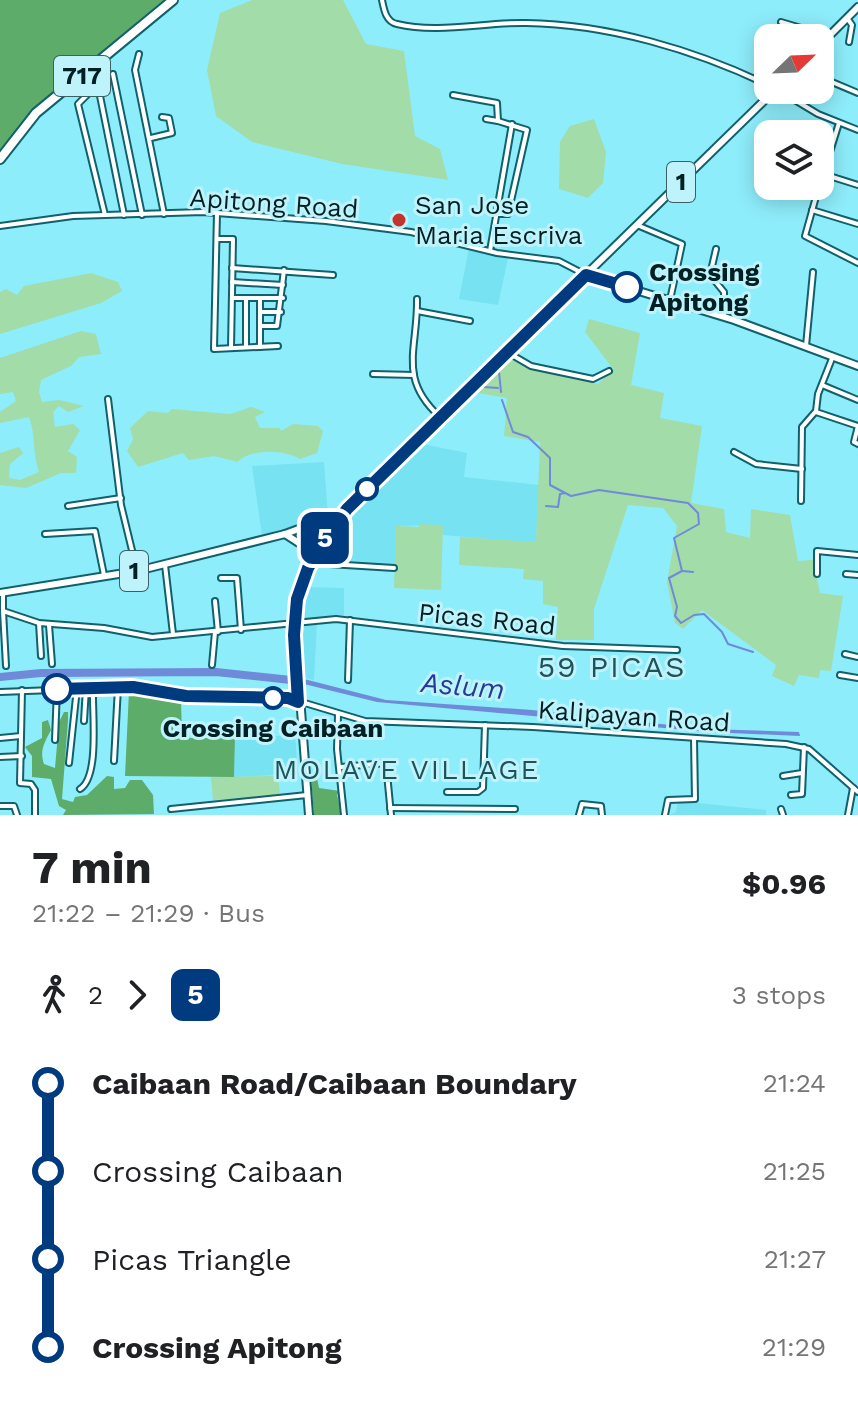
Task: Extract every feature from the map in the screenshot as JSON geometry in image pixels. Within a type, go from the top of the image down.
[{"type":"highway","name":"717","points":[[0,159],[44,105],[173,0]]},
{"type":"main road","points":[[834,31],[858,7]]},
{"type":"main road","name":"1","points":[[1,593],[137,571],[285,534],[329,519],[347,509],[762,104]]},
{"type":"main road","points":[[586,275],[725,317],[858,366]]},
{"type":"main road","points":[[574,287],[603,279]]},
{"type":"main road","points":[[309,815],[294,623],[297,599],[310,564],[347,509]]},
{"type":"main road","points":[[285,534],[305,547],[310,564]]},
{"type":"street","points":[[382,0],[387,16],[398,24],[450,27],[484,22],[547,23],[603,31],[716,61],[754,79]]},
{"type":"street","points":[[847,18],[852,27],[849,42]]},
{"type":"street","points":[[781,22],[788,24]]},
{"type":"street","points":[[139,54],[135,70],[164,214]]},
{"type":"street","points":[[113,74],[142,215]]},
{"type":"street","points":[[96,76],[124,215]]},
{"type":"street","points":[[834,83],[858,93]]},
{"type":"street","points":[[98,84],[78,104],[105,215]]},
{"type":"street","points":[[453,95],[497,103],[498,121]]},
{"type":"street","points":[[803,104],[858,130]]},
{"type":"street","points":[[150,138],[172,133],[169,118],[162,117]]},
{"type":"street","points":[[486,119],[526,128],[508,214],[497,214]]},
{"type":"street","points":[[834,139],[839,123]]},
{"type":"street","points":[[490,251],[512,124]]},
{"type":"street","points":[[834,177],[858,185]]},
{"type":"street","points":[[815,200],[805,236],[858,263]]},
{"type":"street","points":[[812,210],[858,224]]},
{"type":"street","points":[[217,213],[214,349],[278,346]]},
{"type":"street","name":"Apitong Road","points":[[0,226],[105,215],[217,213],[411,232],[490,251],[567,263],[586,275]]},
{"type":"street","points":[[637,225],[682,244],[669,302]]},
{"type":"street","points":[[217,239],[233,239],[231,348]]},
{"type":"street","points":[[716,249],[710,275],[724,292],[725,317]]},
{"type":"street","points":[[232,268],[333,275]]},
{"type":"street","points":[[260,326],[277,326],[283,298],[284,270]]},
{"type":"street","points":[[806,346],[813,272]]},
{"type":"street","points":[[232,282],[283,285]]},
{"type":"street","points":[[232,298],[283,298]]},
{"type":"street","points":[[246,298],[246,347]]},
{"type":"street","points":[[260,298],[260,347]]},
{"type":"street","points":[[417,299],[414,375],[418,394],[440,417]]},
{"type":"street","points":[[417,311],[470,321]]},
{"type":"street","points":[[260,312],[281,312]]},
{"type":"street","points":[[507,352],[531,366],[593,379],[609,371]]},
{"type":"street","points":[[801,501],[802,427],[816,411],[833,356]]},
{"type":"street","points":[[373,374],[414,375]]},
{"type":"street","points":[[822,385],[858,400]]},
{"type":"street","points":[[108,399],[121,498],[137,571]]},
{"type":"street","points":[[816,411],[858,426],[854,442],[858,444]]},
{"type":"street","points":[[734,452],[756,464],[802,469]]},
{"type":"street","points":[[68,506],[121,498]]},
{"type":"street","points":[[45,534],[95,531],[105,578]]},
{"type":"street","points":[[817,574],[817,551],[858,555]]},
{"type":"street","points":[[165,564],[173,634]]},
{"type":"street","points":[[310,564],[394,568]]},
{"type":"street","points":[[846,574],[858,575]]},
{"type":"street","points":[[221,578],[237,578],[241,630]]},
{"type":"street","points":[[1,593],[6,666]]},
{"type":"street","points":[[212,665],[216,632],[215,601]]},
{"type":"street","name":"Picas Road","points":[[3,611],[49,625],[104,628],[152,637],[350,620],[563,646],[677,650]]},
{"type":"street","points":[[348,680],[350,620]]},
{"type":"street","points":[[39,623],[41,656]]},
{"type":"street","points":[[49,625],[52,664]]},
{"type":"street","points":[[845,654],[858,657]]},
{"type":"street","points":[[840,675],[858,678]]},
{"type":"street","points":[[114,761],[118,687]]},
{"type":"street","name":"Kalipayan Road","points":[[0,692],[118,687],[186,696],[288,698],[338,715],[375,722],[485,725],[804,747]]},
{"type":"street","points":[[69,763],[77,688]]},
{"type":"street","points":[[84,721],[86,688]]},
{"type":"street","points":[[80,789],[90,779],[95,737],[91,728],[93,688]]},
{"type":"street","points":[[55,740],[57,689]]},
{"type":"street","points":[[22,690],[20,783],[33,786],[35,815]]},
{"type":"street","points":[[338,715],[344,815]]},
{"type":"street","points":[[447,792],[478,792],[483,788],[485,725]]},
{"type":"street","points":[[0,738],[21,736]]},
{"type":"street","points":[[665,815],[668,800],[695,799],[694,739]]},
{"type":"street","points":[[791,795],[802,794],[804,747]]},
{"type":"street","points":[[804,747],[855,790],[848,815]]},
{"type":"street","points":[[0,758],[22,756]]},
{"type":"street","points":[[340,767],[386,763],[391,815]]},
{"type":"street","points":[[783,776],[802,773]]},
{"type":"street","points":[[171,809],[307,795]]},
{"type":"street","points":[[579,815],[582,804],[601,806],[602,815]]},
{"type":"street","points":[[0,806],[14,806],[17,815]]},
{"type":"street","points":[[465,807],[467,815]]},
{"type":"street","points":[[390,808],[515,809]]},
{"type":"shaded area","points":[[469,248],[508,258],[498,305],[459,299]]},
{"type":"shaded area","points":[[422,440],[427,445],[467,453],[464,477],[539,485],[536,543],[443,535],[443,525],[397,526],[395,566],[315,562],[345,519]]},
{"type":"shaded area","points":[[324,462],[328,516],[262,535],[252,466]]},
{"type":"shaded area","points":[[304,587],[344,588],[344,615],[302,620]]},
{"type":"shaded area","points":[[317,623],[314,680],[300,677],[298,624]]},
{"type":"shaded area","points":[[300,678],[386,700],[532,710],[707,729],[799,732],[800,736],[708,732],[377,702],[300,683]]},
{"type":"shaded area","points":[[295,735],[298,774],[234,777],[235,738]]},
{"type":"shaded area","points":[[678,801],[766,810],[766,815],[669,815],[676,812]]},
{"type":"green space","points":[[0,0],[167,0],[37,107],[0,152]]},
{"type":"green space","points":[[252,0],[343,0],[366,44],[404,51],[415,136],[440,149],[448,180],[342,164],[252,142],[216,116],[207,70],[220,13]]},
{"type":"green space","points":[[594,119],[606,152],[603,183],[588,198],[559,189],[560,142],[570,126]]},
{"type":"green space","points":[[91,273],[118,282],[122,291],[101,303],[0,334],[0,292],[6,289],[17,295],[24,286]]},
{"type":"green space","points":[[589,319],[640,333],[631,385],[664,393],[660,418],[702,426],[691,503],[724,509],[726,532],[750,538],[751,509],[790,515],[798,561],[813,560],[820,593],[843,596],[831,671],[820,670],[819,678],[799,675],[794,686],[772,676],[776,665],[702,610],[683,629],[675,623],[667,582],[677,526],[663,508],[628,505],[594,609],[594,640],[556,640],[558,607],[543,604],[543,581],[523,579],[524,569],[459,565],[460,537],[536,542],[540,442],[504,436],[507,398],[472,392],[510,357],[519,364],[598,384],[613,369],[585,332]]},
{"type":"green space","points":[[81,331],[96,334],[101,354],[79,357],[71,366],[41,380],[39,392],[42,402],[59,400],[84,406],[68,412],[59,406],[53,412],[55,427],[73,424],[80,430],[68,451],[77,457],[76,473],[61,473],[26,488],[0,485],[0,453],[19,447],[23,453],[10,464],[9,478],[20,480],[39,472],[29,417],[0,423],[0,412],[16,401],[13,392],[0,394],[0,358]]},
{"type":"green space","points":[[251,407],[265,412],[255,417],[260,428],[280,428],[281,431],[293,424],[318,426],[323,431],[317,453],[300,459],[277,452],[259,453],[238,462],[214,456],[189,460],[183,453],[138,467],[127,451],[133,439],[130,428],[148,411],[168,413],[172,409],[230,414]]},
{"type":"green space","points":[[420,524],[443,525],[441,590],[394,588],[396,526],[419,527]]},
{"type":"green space","points":[[129,691],[181,700],[182,738],[235,738],[234,777],[125,776]]},
{"type":"green space","points":[[64,712],[68,712],[68,721],[62,799],[73,802],[75,797],[87,795],[107,776],[114,777],[114,789],[125,788],[130,780],[142,780],[153,795],[154,814],[63,815],[66,810],[59,806],[51,779],[32,777],[32,756],[25,747],[42,738],[42,722],[48,720],[51,730],[42,754],[44,764],[55,768],[59,722]]},
{"type":"green space","points":[[278,776],[280,796],[213,800],[211,777]]},
{"type":"green space","points":[[311,778],[317,778],[319,788],[340,791],[337,795],[342,815],[314,815]]},
{"type":"waterway","points":[[499,372],[501,392]]},
{"type":"waterway","points":[[484,387],[498,388]]},
{"type":"waterway","points":[[502,400],[513,432],[528,437],[550,458],[550,485],[571,496],[599,490],[688,503],[698,513],[699,524],[674,538],[682,571],[669,578],[677,607],[675,616],[681,623],[694,615],[704,614],[722,632],[728,644],[753,652]]},
{"type":"waterway","points":[[546,506],[558,507],[560,494],[565,493]]},
{"type":"waterway","points":[[683,571],[693,572]]},
{"type":"waterway","name":"Aslum","points":[[0,677],[41,673],[216,672],[291,680]]},
{"type":"bus line","name":"5","points":[[57,689],[133,687],[186,696],[288,698],[298,702],[294,635],[297,599],[312,561],[347,509],[586,275],[627,287]]},
{"type":"place","name":"San Jose Maria Escriva","points":[[399,220]]},
{"type":"place","name":"Crossing Apitong","points":[[627,287]]},
{"type":"place","name":"Crossing Caibaan","points":[[273,698]]},
{"type":"district","name":"59 PICAS","points":[[612,666]]},
{"type":"district","name":"MOLAVE VILLAGE","points":[[407,769]]}]
